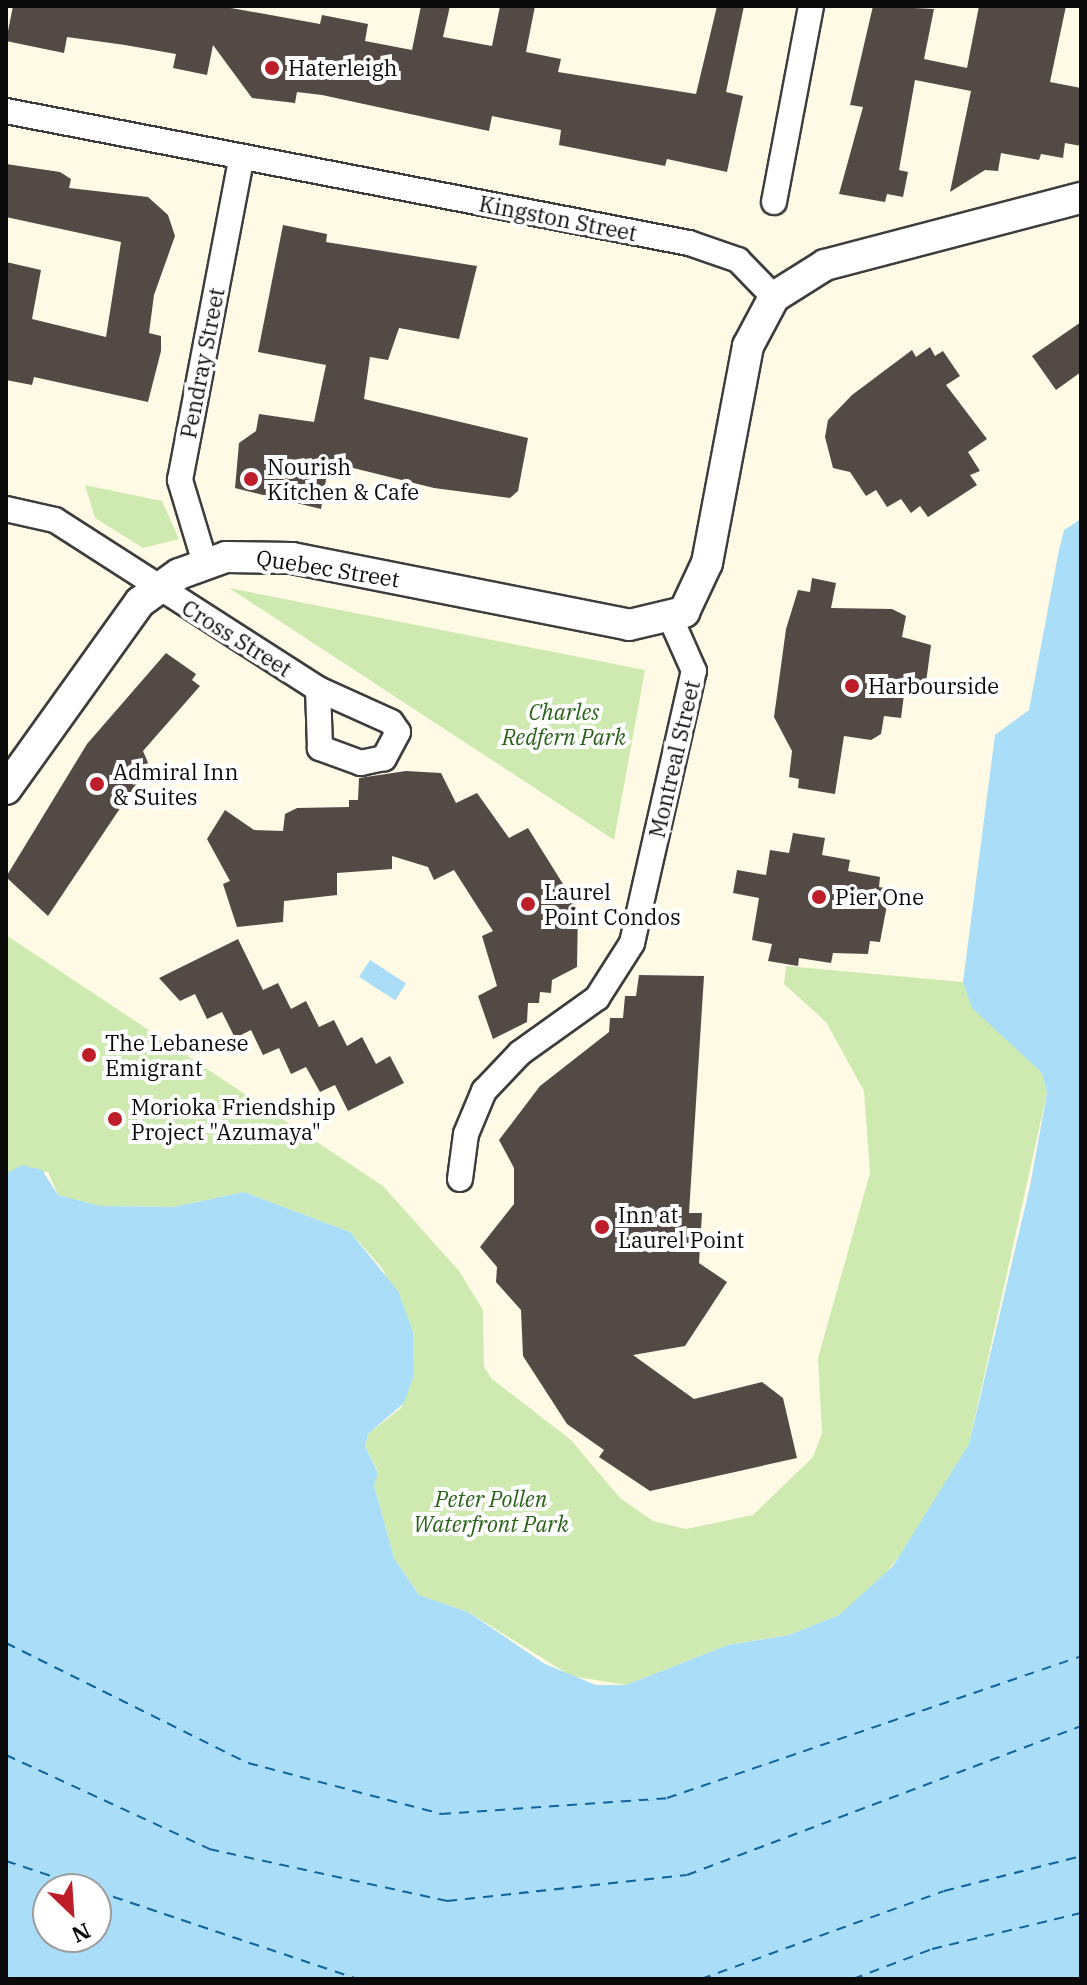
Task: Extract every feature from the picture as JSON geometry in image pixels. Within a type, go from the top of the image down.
[{"type":"street","points":[[774,202],[811,6]]},
{"type":"street","name":"Kingston Street","points":[[6,111],[241,159],[689,243],[738,260],[774,297]]},
{"type":"street","name":"Pendray Street","points":[[205,563],[180,480],[241,159]]},
{"type":"street","points":[[671,619],[702,586],[744,363],[774,297],[835,262],[1081,198]]},
{"type":"street","points":[[6,509],[55,520],[157,587],[6,789]]},
{"type":"street","name":"Quebec Street","points":[[157,587],[205,563],[270,555],[629,625],[671,619]]},
{"type":"street","name":"Cross Street","points":[[157,587],[318,689]]},
{"type":"street","name":"Montreal Street","points":[[460,1179],[466,1134],[484,1091],[520,1053],[597,998],[632,943],[694,671],[671,619]]},
{"type":"green space","points":[[85,485],[162,501],[179,539],[143,548],[95,518]]},
{"type":"green space","name":"Charles Redfern Park","points":[[229,588],[645,670],[614,840]]},
{"type":"green space","name":"Peter Pollen Waterfront Park","points":[[6,935],[383,1186],[459,1271],[483,1310],[484,1367],[492,1379],[571,1440],[620,1498],[653,1521],[686,1529],[753,1515],[813,1457],[822,1433],[818,1358],[870,1173],[864,1091],[826,1022],[784,984],[786,966],[963,982],[1042,1073],[1047,1093],[969,1444],[931,1516],[874,1588],[839,1615],[789,1635],[728,1645],[626,1685],[571,1676],[468,1612],[419,1595],[394,1558],[374,1485],[378,1472],[365,1446],[368,1434],[401,1408],[414,1375],[413,1332],[382,1268],[350,1232],[244,1192],[173,1207],[99,1206],[58,1195],[48,1172],[6,1174]]},
{"type":"water","points":[[1081,519],[1081,1979],[6,1979],[6,1174],[22,1165],[42,1170],[58,1195],[100,1206],[173,1207],[244,1192],[350,1232],[398,1291],[413,1332],[414,1375],[404,1403],[368,1434],[365,1446],[378,1473],[374,1485],[394,1558],[419,1595],[468,1612],[545,1664],[596,1685],[626,1685],[728,1645],[789,1635],[839,1615],[893,1566],[969,1444],[1030,1186],[1047,1093],[1042,1073],[972,1008],[963,982],[995,735],[1029,710],[1064,530]]},
{"type":"water","points":[[370,960],[406,983],[395,1000],[359,977]]},
{"type":"building","points":[[13,6],[220,6],[320,24],[322,15],[368,24],[365,41],[412,50],[421,6],[450,6],[443,37],[492,46],[500,6],[535,6],[526,52],[561,59],[558,72],[696,94],[717,6],[744,6],[726,92],[743,96],[727,172],[667,159],[665,166],[559,145],[561,130],[492,116],[489,131],[322,95],[297,92],[295,103],[252,98],[213,45],[207,75],[173,68],[176,54],[125,45],[67,37],[64,53],[6,41]]},
{"type":"building","points":[[873,6],[934,9],[924,59],[967,68],[979,6],[1066,6],[1050,82],[1081,88],[1081,146],[1065,143],[1063,158],[1041,154],[1039,160],[1001,153],[998,171],[985,170],[950,192],[971,91],[915,80],[899,170],[908,172],[903,197],[887,194],[885,202],[839,194],[863,107],[850,105]]},
{"type":"building","points":[[6,164],[60,172],[71,179],[69,188],[148,197],[168,215],[175,236],[154,295],[149,333],[161,336],[161,351],[148,402],[34,377],[32,385],[6,380],[6,262],[41,270],[32,319],[106,337],[121,242],[6,217]]},
{"type":"building","points":[[283,225],[327,234],[326,242],[477,266],[459,339],[399,328],[388,360],[370,357],[364,399],[528,438],[518,491],[510,498],[434,488],[329,462],[321,509],[235,488],[239,443],[256,431],[259,414],[314,422],[326,365],[258,352]]},
{"type":"building","points":[[1081,322],[1081,372],[1056,390],[1032,356]]},
{"type":"building","points":[[930,347],[935,356],[943,351],[960,376],[946,385],[987,439],[968,452],[980,471],[970,475],[977,485],[928,517],[920,506],[911,513],[901,499],[887,507],[876,490],[866,496],[850,472],[833,468],[825,437],[828,420],[852,395],[912,350],[916,357]]},
{"type":"building","name":"Harbourside","points":[[812,578],[836,583],[831,608],[892,609],[906,616],[902,637],[931,645],[925,690],[905,687],[901,718],[884,716],[881,734],[871,740],[844,736],[835,794],[798,788],[799,779],[789,777],[792,751],[774,717],[786,629],[798,590],[810,592]]},
{"type":"building","name":"Admiral Inn & Suites","points":[[166,653],[196,674],[192,680],[200,686],[143,751],[149,765],[48,916],[6,877],[87,744]]},
{"type":"building","name":"Laurel Point Condos","points":[[406,771],[441,773],[456,803],[477,793],[509,838],[528,828],[578,908],[577,967],[552,980],[551,993],[540,992],[539,1003],[528,1003],[527,1022],[493,1039],[478,996],[497,986],[482,936],[493,931],[454,870],[434,880],[428,867],[392,856],[392,869],[337,873],[337,895],[284,901],[283,922],[237,927],[223,884],[230,881],[207,839],[225,810],[254,830],[283,831],[285,814],[297,808],[349,807],[349,800],[358,800],[359,778]]},
{"type":"building","name":"Pier One","points":[[793,833],[825,838],[822,855],[850,860],[848,871],[880,877],[879,887],[890,889],[880,942],[870,941],[868,954],[833,953],[831,963],[799,958],[798,966],[768,961],[772,944],[752,940],[759,898],[733,893],[737,870],[766,875],[770,850],[789,853]]},
{"type":"building","points":[[238,939],[263,990],[278,983],[291,1009],[306,1001],[319,1027],[334,1020],[347,1046],[362,1037],[376,1064],[390,1056],[404,1083],[348,1111],[335,1085],[320,1092],[306,1067],[291,1074],[279,1048],[263,1055],[251,1030],[235,1038],[222,1012],[207,1019],[195,994],[180,1001],[159,978]]},
{"type":"building","name":"Inn at Laurel Point","points":[[639,975],[704,976],[689,1213],[702,1213],[699,1263],[727,1282],[685,1346],[633,1355],[694,1399],[762,1382],[783,1398],[797,1458],[650,1491],[599,1457],[604,1450],[567,1424],[523,1356],[521,1310],[496,1282],[497,1267],[480,1247],[514,1204],[514,1168],[499,1140],[540,1086],[609,1032],[610,1018],[623,1018],[625,996],[636,996]]},
{"type":"ferry route","points":[[6,1643],[248,1763],[441,1814],[667,1798],[1081,1656]]},
{"type":"ferry route","points":[[6,1755],[209,1849],[447,1901],[687,1875],[1081,1726]]},
{"type":"ferry route","points":[[701,1979],[944,1891],[1081,1856]]},
{"type":"ferry route","points":[[6,1861],[42,1873]]},
{"type":"ferry route","points":[[112,1896],[358,1979]]},
{"type":"ferry route","points":[[853,1979],[932,1949],[1081,1913]]},
{"type":"place","name":"Haterleigh","points":[[272,68]]},
{"type":"place","name":"Nourish Kitchen & Cafe","points":[[251,479]]},
{"type":"place","name":"Harbourside","points":[[852,686]]},
{"type":"place","name":"Admiral Inn & Suites","points":[[97,784]]},
{"type":"place","name":"Pier One","points":[[819,897]]},
{"type":"place","name":"Laurel Point Condos","points":[[528,904]]},
{"type":"place","name":"The Lebanese Emigrant","points":[[89,1055]]},
{"type":"place","name":"Morioka Friendship Project \"Azumaya\"","points":[[115,1119]]},
{"type":"place","name":"Inn at Laurel Point","points":[[602,1227]]}]
